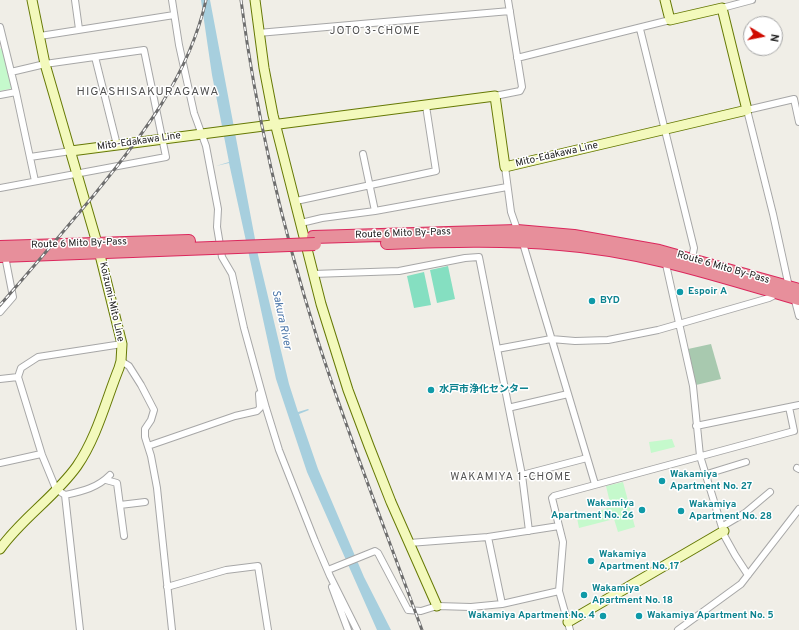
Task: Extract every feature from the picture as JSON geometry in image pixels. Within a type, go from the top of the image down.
[{"type":"highway","name":"Route 6 Mito By-Pass","points":[[2,253],[99,248],[314,241],[517,231],[601,240],[692,258],[793,294]]},
{"type":"highway","name":"Route 6 Mito By-Pass","points":[[314,241],[479,240],[560,244],[601,248],[664,260],[775,292],[793,294]]},
{"type":"main road","name":"Koizumi-Mito Line","points":[[0,549],[76,466],[88,447],[121,361],[122,344],[99,248],[45,64],[32,0]]},
{"type":"main road","points":[[255,0],[258,33],[275,126],[296,201],[313,274],[348,390],[391,502],[437,606]]},
{"type":"main road","points":[[665,0],[670,20],[722,8],[747,110]]},
{"type":"main road","points":[[275,126],[495,96]]},
{"type":"main road","name":"Mito-Edakawa Line","points":[[495,96],[505,167],[747,110]]},
{"type":"main road","name":"Mito-Edakawa Line","points":[[71,151],[248,128],[275,126]]},
{"type":"main road","points":[[569,626],[724,529]]},
{"type":"street","points":[[75,0],[79,29]]},
{"type":"street","points":[[172,0],[194,113],[204,134],[218,209],[216,227],[222,257],[232,274],[260,385],[280,450],[330,572],[357,630]]},
{"type":"street","points":[[495,96],[520,91],[522,87],[508,0]]},
{"type":"street","points":[[722,8],[752,0]]},
{"type":"street","points":[[258,33],[510,12]]},
{"type":"street","points":[[40,36],[174,16]]},
{"type":"street","points":[[517,58],[640,29],[670,20]]},
{"type":"street","points":[[0,26],[2,46],[16,92],[35,181]]},
{"type":"street","points":[[640,29],[694,248],[692,258]]},
{"type":"street","points":[[0,188],[166,157],[144,50],[45,64],[11,72]]},
{"type":"street","points":[[96,57],[117,145]]},
{"type":"street","points":[[0,94],[16,92]]},
{"type":"street","points":[[799,122],[794,99],[747,110],[799,316]]},
{"type":"street","points":[[296,201],[370,187],[436,171],[426,106]]},
{"type":"street","points":[[30,157],[71,151]]},
{"type":"street","points":[[363,154],[375,211]]},
{"type":"street","points":[[505,167],[511,212],[522,242],[595,484]]},
{"type":"street","points":[[301,223],[322,218],[375,211],[507,187]]},
{"type":"street","points":[[0,312],[13,297],[2,253]]},
{"type":"street","points":[[313,274],[399,271],[465,258],[480,257],[522,475],[529,530]]},
{"type":"street","points":[[664,260],[693,386],[700,456],[734,555],[748,575]]},
{"type":"street","points":[[497,349],[551,339],[583,341],[608,340],[678,324],[769,298],[773,296],[775,292]]},
{"type":"street","points":[[122,344],[38,357],[21,368],[18,377],[41,454],[56,489],[65,495],[94,488],[108,478],[117,483],[124,536]]},
{"type":"street","points":[[121,361],[129,366],[154,410],[151,420],[145,429],[145,437],[157,488],[172,630]]},
{"type":"street","points":[[0,379],[18,377]]},
{"type":"street","points":[[148,446],[235,416],[257,412],[260,408],[260,385]]},
{"type":"street","points":[[512,407],[568,394]]},
{"type":"street","points":[[696,426],[799,405]]},
{"type":"street","points":[[569,626],[558,591],[563,542],[552,498],[554,496],[794,431],[789,407]]},
{"type":"street","points":[[0,463],[41,454]]},
{"type":"street","points":[[522,475],[587,458]]},
{"type":"street","points":[[707,474],[746,462]]},
{"type":"street","points":[[724,529],[770,492]]},
{"type":"street","points":[[65,495],[80,630]]},
{"type":"street","points":[[120,505],[145,502]]},
{"type":"street","points":[[678,630],[742,584],[799,509]]},
{"type":"street","points":[[409,543],[488,537],[559,526]]},
{"type":"street","points":[[488,537],[502,604]]},
{"type":"street","points":[[330,572],[370,552],[375,551],[378,553],[408,610],[421,611],[437,606],[471,607],[502,604],[558,591]]},
{"type":"street","points":[[167,587],[226,570],[258,566],[268,630]]},
{"type":"street","points":[[330,572],[334,595],[348,630]]},
{"type":"green space","points":[[0,48],[2,49],[13,88],[0,91]]},
{"type":"green space","points":[[448,266],[455,299],[437,303],[430,270]]},
{"type":"green space","points":[[424,272],[431,305],[414,308],[407,276]]},
{"type":"green space","points":[[711,344],[721,379],[696,385],[688,349]]},
{"type":"green space","points":[[672,439],[675,447],[651,453],[649,442]]},
{"type":"green space","points":[[623,482],[635,527],[618,532],[614,519],[579,528],[577,518],[611,507],[606,486]]},
{"type":"water","points":[[201,0],[210,0],[258,255],[289,384],[298,412],[309,410],[299,414],[318,469],[364,577],[391,630],[377,630],[307,472],[276,379],[229,163],[216,166],[229,162],[212,75]]},
{"type":"railway","points":[[0,305],[94,195],[162,104],[176,80],[188,54],[198,28],[206,0]]},
{"type":"railway","points":[[241,0],[254,87],[263,130],[282,215],[305,299],[342,414],[422,630]]},
{"type":"place","name":"Espoir A","points":[[680,292]]},
{"type":"place","name":"BYD","points":[[592,301]]},
{"type":"place","name":"水戸市浄化センター","points":[[431,390]]},
{"type":"place","name":"Wakamiya Apartment No. 27","points":[[662,481]]},
{"type":"place","name":"Wakamiya Apartment No. 26","points":[[642,510]]},
{"type":"place","name":"Wakamiya Apartment No. 28","points":[[681,511]]},
{"type":"place","name":"Wakamiya Apartment No. 17","points":[[591,561]]},
{"type":"place","name":"Wakamiya Apartment No. 18","points":[[584,595]]},
{"type":"place","name":"Wakamiya Apartment No. 4","points":[[603,616]]},
{"type":"place","name":"Wakamiya Apartment No. 5","points":[[639,616]]},
{"type":"district","name":"JOTO 3-CHOME","points":[[375,32]]},
{"type":"district","name":"HIGASHISAKURAGAWA","points":[[148,93]]},
{"type":"district","name":"WAKAMIYA 1-CHOME","points":[[511,478]]},
{"type":"water label","name":"Sakura River","points":[[281,320]]}]
